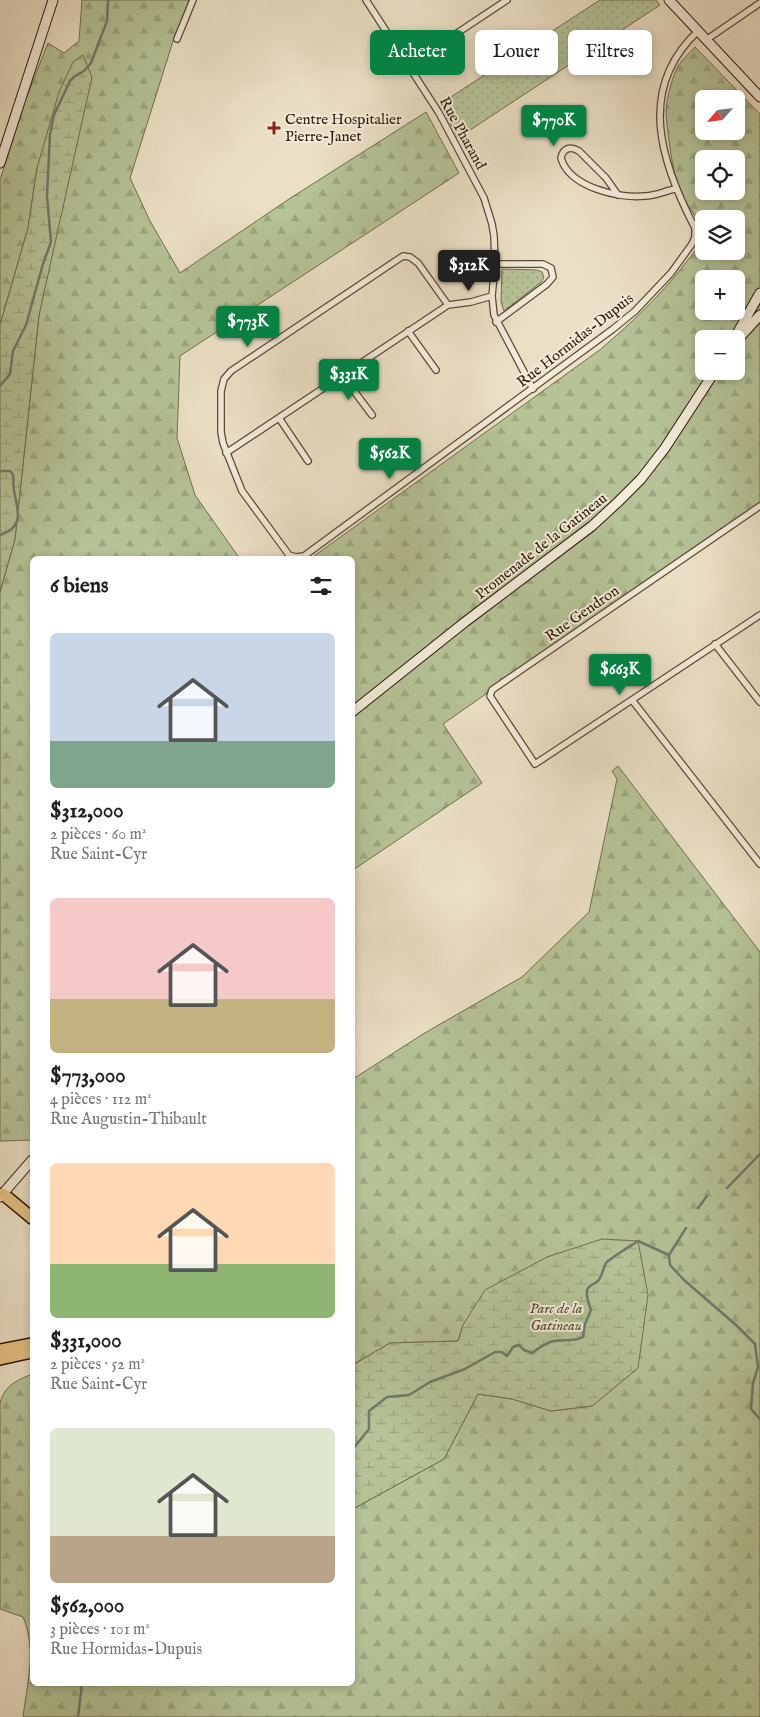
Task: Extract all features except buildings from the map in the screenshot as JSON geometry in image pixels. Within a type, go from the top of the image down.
[{"type":"highway","points":[[4,1193],[30,1208]]},
{"type":"highway","points":[[4,1193],[30,1216]]},
{"type":"highway","points":[[0,1350],[30,1344]]},
{"type":"highway","points":[[0,1359],[30,1352]]},
{"type":"street","points":[[0,163],[54,0]]},
{"type":"street","points":[[177,39],[194,0]]},
{"type":"street","name":"Rue Pharand","points":[[366,0],[386,30]]},
{"type":"street","points":[[462,30],[507,0]]},
{"type":"street","points":[[669,0],[760,97]]},
{"type":"street","points":[[706,40],[760,3]]},
{"type":"street","name":"Rue Hormidas-Dupuis","points":[[304,556],[533,389],[635,311],[659,286],[684,255],[695,237],[695,228],[670,174],[664,151],[659,109],[665,82],[673,62],[682,48],[698,31]]},
{"type":"street","name":"Rue Pharand","points":[[415,75],[439,113],[484,198],[492,224],[495,264],[492,296],[496,322],[533,389]]},
{"type":"street","points":[[618,195],[606,178],[579,151],[569,148],[562,154],[562,164],[574,176],[598,190],[618,195],[646,196],[676,189]]},
{"type":"street","points":[[448,305],[414,260],[407,256],[396,260],[227,375],[221,391],[221,432],[226,453],[448,305],[456,305],[492,296]]},
{"type":"street","points":[[495,264],[543,264],[551,268],[553,277],[548,284],[496,322]]},
{"type":"street","points":[[740,330],[760,293]]},
{"type":"street","points":[[745,330],[760,315]]},
{"type":"street","points":[[408,331],[436,370]]},
{"type":"street","points":[[342,375],[372,415]]},
{"type":"street","name":"Promenade de la Gatineau","points":[[355,709],[610,510],[638,483],[666,448],[709,380]]},
{"type":"street","points":[[278,418],[308,461]]},
{"type":"street","name":"Rue Hormidas-Dupuis","points":[[226,453],[242,491],[286,552],[294,556]]},
{"type":"street","name":"Rue Gendron","points":[[632,700],[535,764],[490,696],[492,690],[760,506]]},
{"type":"street","points":[[760,615],[632,700],[760,864]]},
{"type":"street","points":[[715,644],[760,702]]},
{"type":"street","points":[[4,1193],[30,1162]]},
{"type":"green space","points":[[82,0],[189,0],[174,38],[130,178],[150,221],[180,273],[289,199],[426,112],[459,173],[180,356],[177,438],[195,495],[238,556],[30,556],[30,1140],[0,1141],[0,592],[15,539],[39,315],[60,216],[37,168],[28,228],[0,325],[0,180],[25,101],[48,43],[64,53],[79,41]]},
{"type":"green space","points":[[600,0],[656,0],[660,5],[622,30],[568,30],[568,66],[558,72],[558,30],[554,30]]},
{"type":"green space","points":[[695,47],[737,90],[695,90],[695,140],[745,140],[745,99],[760,114],[760,505],[656,575],[443,724],[482,783],[355,869],[355,556],[314,556],[601,349],[655,299],[695,251],[695,260],[745,260],[745,210],[695,210],[695,216],[680,193],[675,177],[666,111],[672,80],[677,67]]},
{"type":"green space","points":[[83,55],[92,77],[39,315],[15,539],[0,592],[0,325],[28,228],[37,168],[59,92],[73,62]]},
{"type":"green space","points":[[485,75],[554,75],[458,138],[440,104]]},
{"type":"green space","points":[[502,269],[537,270],[542,272],[544,278],[504,311],[501,302]]},
{"type":"green space","name":"Parc de la Gatineau","points":[[618,766],[760,952],[760,1717],[23,1717],[30,1667],[30,1686],[355,1686],[355,1508],[444,1459],[478,1394],[512,1399],[551,1411],[592,1406],[638,1368],[463,1325],[458,1341],[390,1343],[355,1363],[355,1078],[423,1034],[522,977],[589,912],[617,779],[612,771]]},
{"type":"green space","points":[[602,1239],[638,1241],[648,1295],[638,1368],[592,1406],[551,1411],[512,1399],[478,1394],[444,1459],[355,1508],[355,1364],[390,1343],[458,1341],[463,1325],[485,1290],[547,1257]]},
{"type":"green space","name":"Parc de la Gatineau","points":[[30,1375],[30,1654],[27,1629],[23,1617],[0,1609],[0,1403],[8,1388]]},
{"type":"waterway","points":[[0,386],[10,374],[13,351],[26,325],[51,242],[47,196],[50,134],[54,115],[70,81],[84,71],[91,63],[107,21],[108,0]]},
{"type":"waterway","points":[[0,471],[10,471],[13,475],[18,512],[18,518],[13,528],[0,535]]},
{"type":"waterway","points":[[727,1188],[760,1154]]},
{"type":"waterway","points":[[698,1208],[707,1196]]},
{"type":"waterway","points":[[686,1228],[669,1255],[670,1265],[755,1344],[758,1367],[753,1383],[751,1409],[760,1419]]},
{"type":"waterway","points":[[355,1446],[369,1429],[369,1411],[387,1397],[409,1395],[430,1382],[465,1369],[495,1352],[502,1352],[507,1356],[513,1347],[519,1345],[524,1350],[532,1353],[558,1340],[583,1337],[585,1324],[591,1310],[587,1299],[588,1289],[601,1277],[608,1261],[638,1241],[669,1255]]},
{"type":"waterway","points":[[78,1717],[82,1686]]},
{"type":"place","name":"Centre Hospitalier Pierre-Janet","points":[[274,128]]}]
